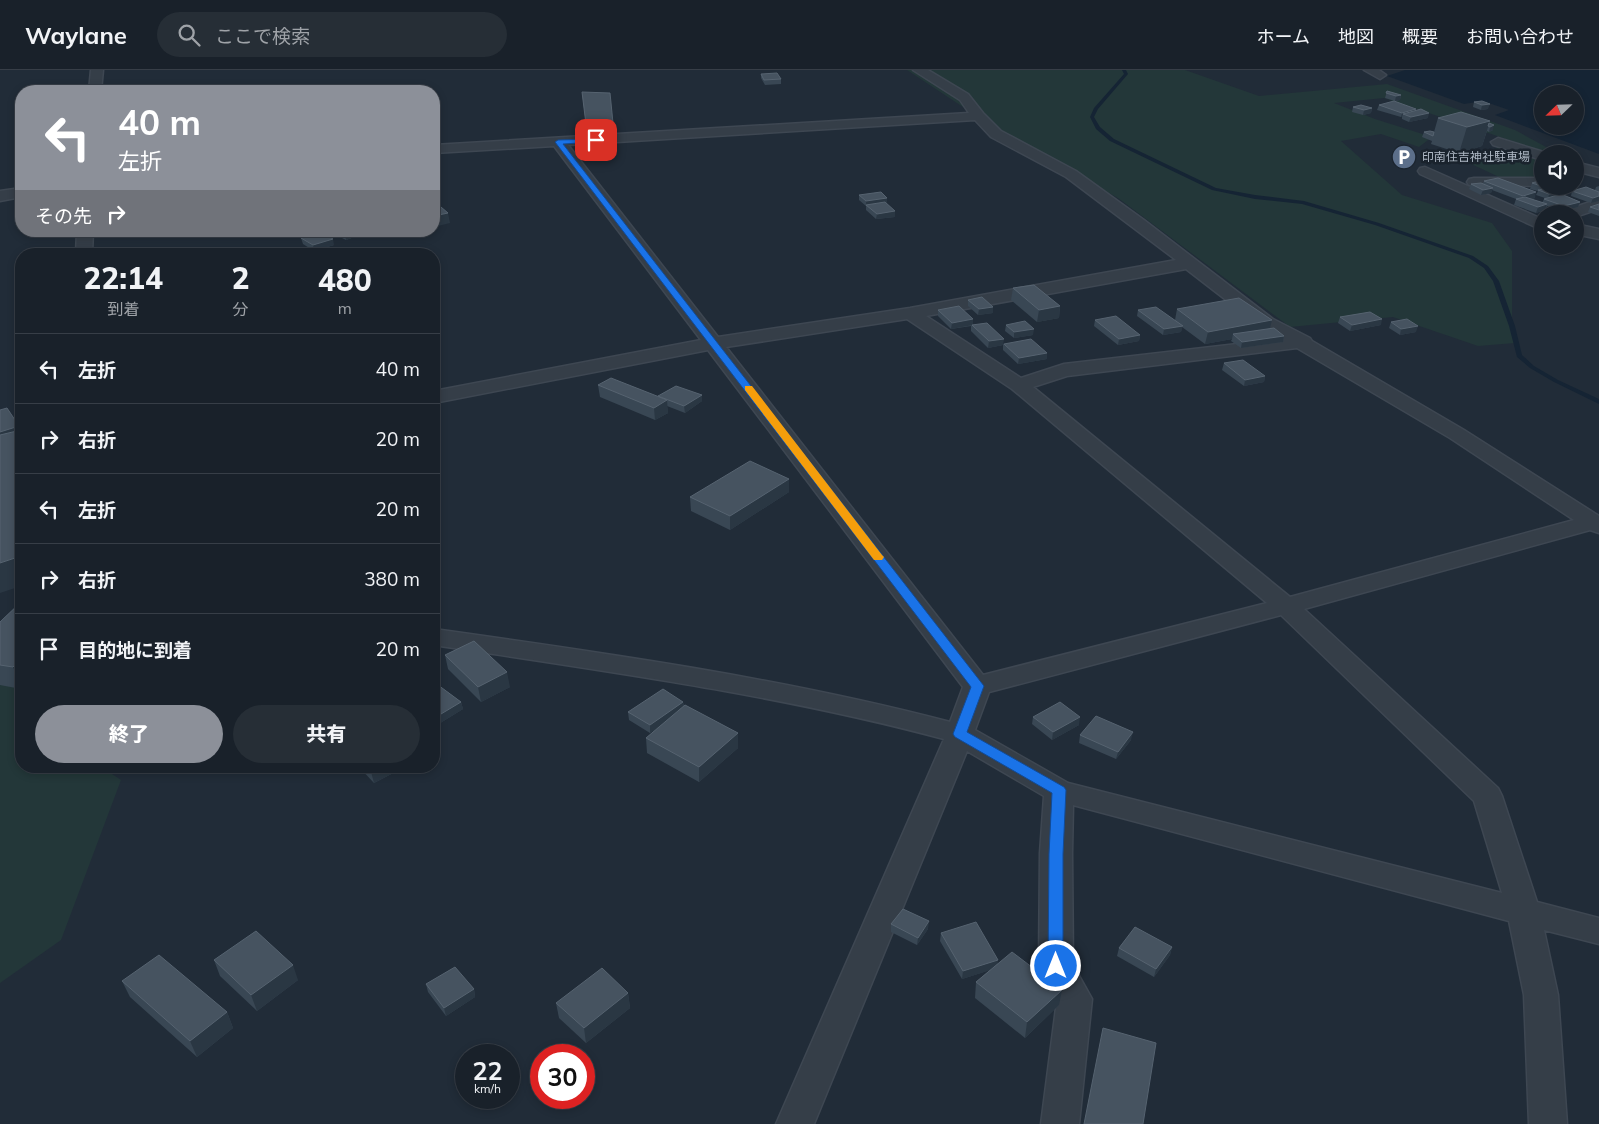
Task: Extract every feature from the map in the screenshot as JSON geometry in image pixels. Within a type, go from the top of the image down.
[{"type":"street","points":[[96,85],[97,70]]},
{"type":"street","points":[[919,70],[964,97],[978,116],[996,134],[1071,174],[1267,323],[1303,342],[1457,434],[1596,524]]},
{"type":"street","points":[[440,149],[978,116]]},
{"type":"street","points":[[558,142],[977,686]]},
{"type":"street","points":[[1498,142],[1534,153]]},
{"type":"street","points":[[1584,169],[1599,174]]},
{"type":"street","points":[[1425,172],[1534,220]]},
{"type":"street","points":[[1452,184],[1498,181],[1534,182]]},
{"type":"street","points":[[1584,183],[1599,183]]},
{"type":"street","points":[[0,196],[15,194]]},
{"type":"street","points":[[1584,209],[1599,204]]},
{"type":"street","points":[[1584,231],[1599,234]]},
{"type":"street","points":[[440,396],[714,343],[910,313],[1190,263]]},
{"type":"street","points":[[910,313],[1019,385],[1286,606],[1488,796],[1524,911],[1542,995],[1548,1124]]},
{"type":"street","points":[[1019,385],[1064,370],[1303,342]]},
{"type":"street","points":[[977,686],[1596,524]]},
{"type":"street","points":[[440,638],[556,654],[779,693],[960,734],[1059,790],[1599,931]]},
{"type":"street","points":[[795,1124],[960,734],[977,686]]},
{"type":"street","points":[[1059,790],[1056,854],[1056,966],[1075,999],[1060,1124]]},
{"type":"green space","points":[[907,70],[1185,70],[1259,96],[1387,84],[1515,130],[1542,145],[1534,145],[1534,178],[1499,177],[1467,162],[1512,141],[1384,98],[1334,103],[1375,119],[1432,137],[1419,147],[1381,134],[1341,141],[1402,195],[1492,223],[1512,251],[1512,327],[1515,343],[1478,346],[1393,317],[1290,327],[1118,198],[1013,140]]},
{"type":"green space","points":[[0,642],[15,648],[15,773],[110,773],[121,780],[61,940],[0,983]]},
{"type":"water","points":[[1405,70],[1599,70],[1599,154],[1584,148],[1584,145],[1575,145],[1548,135],[1584,135],[1584,85],[1534,85],[1534,130],[1495,115],[1509,110],[1483,101],[1464,104],[1387,76]]},
{"type":"building","points":[[777,73],[781,79],[764,80],[761,74]]},
{"type":"building","points":[[1387,91],[1401,95],[1396,96],[1386,93]]},
{"type":"building","points":[[582,92],[610,93],[613,123],[586,124]]},
{"type":"building","points":[[1394,101],[1416,109],[1402,113],[1379,105]]},
{"type":"building","points":[[1482,101],[1490,104],[1482,105],[1474,102]]},
{"type":"building","points":[[1361,105],[1372,108],[1364,110],[1353,107]]},
{"type":"building","points":[[1421,109],[1429,113],[1411,117],[1403,114]]},
{"type":"building","points":[[1461,112],[1490,121],[1467,127],[1438,118]]},
{"type":"building","points":[[1424,132],[1434,132],[1433,136]]},
{"type":"building","points":[[1498,178],[1534,193],[1523,196],[1484,181]]},
{"type":"building","points":[[1481,183],[1493,188],[1483,190],[1471,184]]},
{"type":"building","points":[[1584,188],[1599,192],[1599,196],[1593,198],[1584,195]]},
{"type":"building","points":[[881,192],[887,198],[866,201],[859,195]]},
{"type":"building","points":[[1563,195],[1580,202],[1561,205],[1544,199]]},
{"type":"building","points":[[1525,197],[1547,204],[1534,206],[1516,199]]},
{"type":"building","points":[[885,202],[895,211],[877,214],[866,205]]},
{"type":"building","points":[[1599,204],[1599,210],[1590,207]]},
{"type":"building","points":[[440,206],[448,213],[440,215]]},
{"type":"building","points":[[330,237],[333,239],[313,245],[301,238]]},
{"type":"building","points":[[1034,285],[1060,306],[1039,310],[1013,288]]},
{"type":"building","points":[[982,297],[993,307],[979,309],[968,300]]},
{"type":"building","points":[[1239,298],[1272,320],[1208,332],[1177,309]]},
{"type":"building","points":[[959,306],[973,319],[952,323],[938,310]]},
{"type":"building","points":[[1156,307],[1183,326],[1164,329],[1138,310]]},
{"type":"building","points":[[1370,312],[1382,319],[1352,325],[1340,317]]},
{"type":"building","points":[[1116,316],[1140,335],[1119,339],[1095,320]]},
{"type":"building","points":[[1407,319],[1418,326],[1401,329],[1391,322]]},
{"type":"building","points":[[1025,321],[1034,329],[1014,332],[1006,325]]},
{"type":"building","points":[[987,323],[1004,339],[989,341],[972,325]]},
{"type":"building","points":[[1274,328],[1284,336],[1242,342],[1233,334]]},
{"type":"building","points":[[1031,339],[1047,353],[1019,358],[1004,344]]},
{"type":"building","points":[[1243,360],[1265,376],[1245,380],[1224,363]]},
{"type":"building","points":[[611,378],[667,400],[654,408],[598,385]]},
{"type":"building","points":[[676,386],[702,395],[684,406],[658,396]]},
{"type":"building","points":[[7,408],[15,420],[15,427],[0,432],[0,410]]},
{"type":"building","points":[[15,431],[15,558],[0,563],[0,435]]},
{"type":"building","points":[[750,461],[789,479],[730,516],[690,497]]},
{"type":"building","points":[[15,608],[15,665],[13,667],[0,665],[0,622]]},
{"type":"building","points":[[474,641],[507,672],[478,687],[445,655]]},
{"type":"building","points":[[440,686],[461,702],[440,715]]},
{"type":"building","points":[[663,689],[683,702],[650,725],[628,712]]},
{"type":"building","points":[[1060,702],[1080,717],[1053,732],[1033,717]]},
{"type":"building","points":[[685,705],[738,733],[699,767],[646,738]]},
{"type":"building","points":[[1096,716],[1133,732],[1118,752],[1080,735]]},
{"type":"building","points":[[903,909],[929,921],[918,938],[891,924]]},
{"type":"building","points":[[976,922],[998,960],[963,971],[941,933]]},
{"type":"building","points":[[1135,927],[1172,947],[1156,969],[1119,948]]},
{"type":"building","points":[[256,931],[293,965],[251,995],[214,960]]},
{"type":"building","points":[[1012,952],[1062,990],[1027,1022],[976,982]]},
{"type":"building","points":[[159,955],[227,1012],[190,1041],[122,981]]},
{"type":"building","points":[[455,967],[474,989],[444,1008],[426,984]]},
{"type":"building","points":[[602,968],[628,993],[584,1028],[556,1003]]},
{"type":"building","points":[[1103,1028],[1156,1043],[1143,1124],[1084,1124]]},
{"type":"waterway","points":[[1124,70],[1126,74],[1096,109],[1092,117],[1098,128],[1112,140],[1214,189],[1255,197],[1302,202],[1377,224],[1471,257],[1486,267],[1496,281],[1512,326],[1519,356],[1532,367],[1556,381],[1599,402]]},
{"type":"slow traffic","points":[[748,388],[878,557]]},
{"type":"place","name":"印南住吉神社駐車場","points":[[1404,157]]},
{"type":"route","points":[[596,140],[558,142],[977,686],[960,734],[1059,790],[1056,854],[1056,966]]}]
